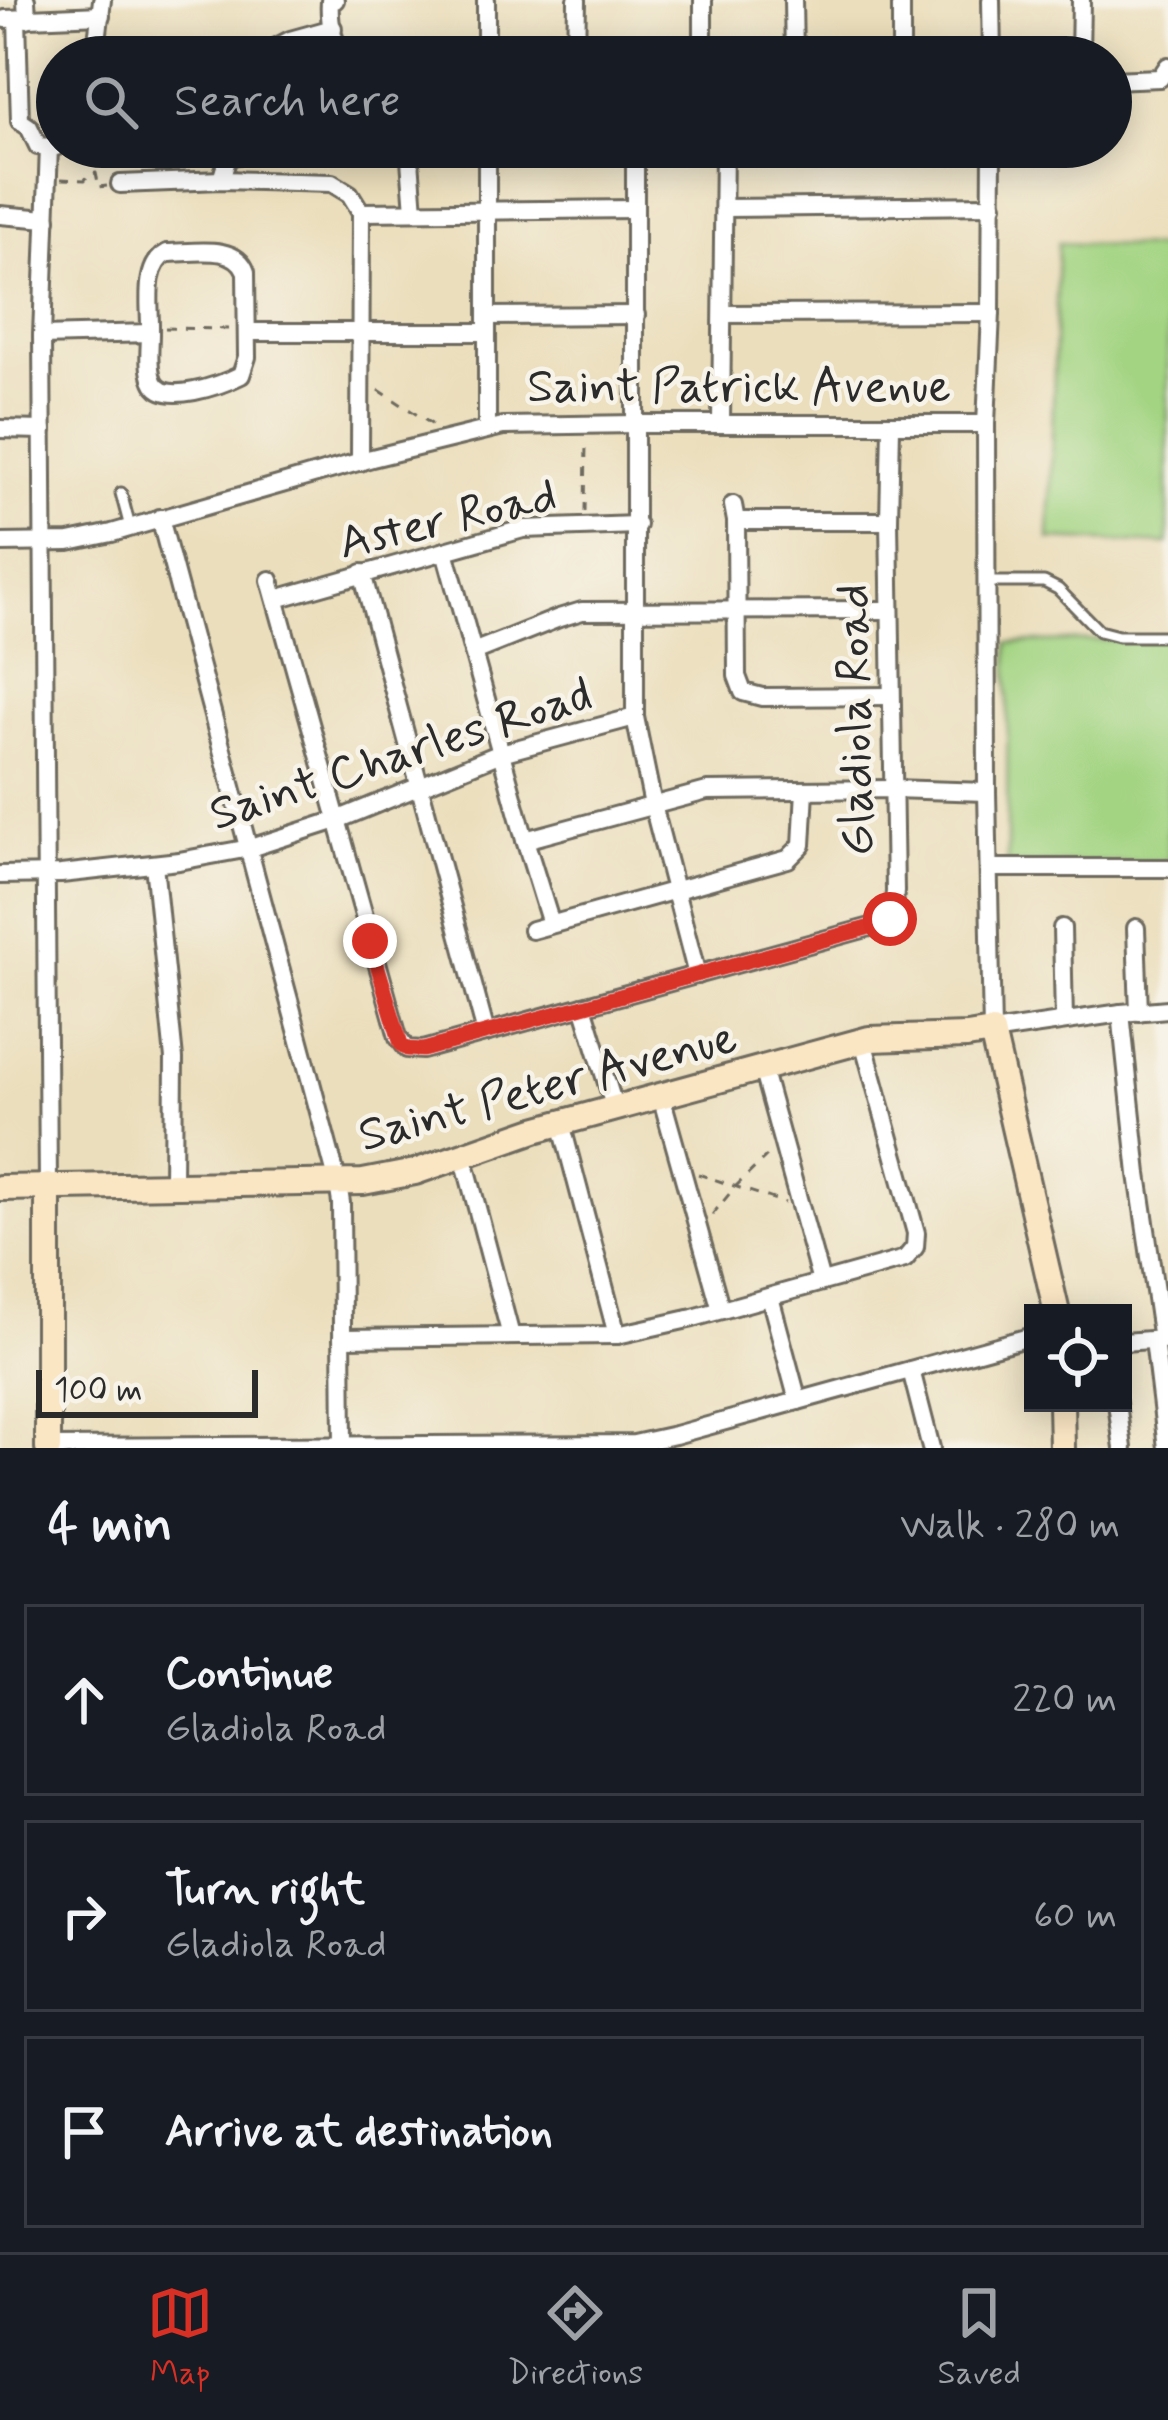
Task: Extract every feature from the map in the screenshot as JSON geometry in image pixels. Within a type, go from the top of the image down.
[{"type":"street","points":[[335,0],[330,1],[329,10],[336,36]]},
{"type":"street","points":[[486,0],[487,36]]},
{"type":"street","points":[[576,36],[577,0]]},
{"type":"street","points":[[703,0],[703,36]]},
{"type":"street","points":[[793,0],[794,36]]},
{"type":"street","points":[[901,0],[901,36]]},
{"type":"street","points":[[992,0],[992,36]]},
{"type":"street","points":[[1080,36],[1081,0]]},
{"type":"street","points":[[36,142],[29,127],[20,123],[19,14],[101,8]]},
{"type":"street","points":[[304,36],[333,28]]},
{"type":"street","points":[[1132,79],[1160,78],[1168,66]]},
{"type":"street","points":[[0,110],[19,104]]},
{"type":"street","points":[[50,168],[42,336],[48,1448],[623,1446],[675,1436],[1024,1339]]},
{"type":"street","points":[[221,180],[224,168]]},
{"type":"street","points":[[285,168],[286,181]]},
{"type":"street","points":[[411,168],[414,211]]},
{"type":"street","points":[[487,168],[488,428]]},
{"type":"street","points":[[635,168],[635,717],[697,975]]},
{"type":"street","points":[[721,424],[724,168]]},
{"type":"street","points":[[986,424],[992,168]]},
{"type":"street","points":[[121,184],[321,182],[340,185],[350,194],[362,212],[360,462]]},
{"type":"street","points":[[724,208],[992,205]]},
{"type":"street","points":[[362,212],[635,209]]},
{"type":"street","points":[[0,215],[46,219]]},
{"type":"street","points":[[225,253],[242,260],[247,364],[241,375],[172,394],[157,389],[150,363],[150,333],[153,264],[162,254],[225,253]]},
{"type":"street","points":[[723,314],[991,313]]},
{"type":"street","points":[[247,332],[360,332],[636,315]]},
{"type":"street","points":[[42,336],[150,333]]},
{"type":"street","name":"Saint Patrick Avenue","points":[[0,543],[70,542],[488,428],[986,424],[992,1032],[1055,1304]]},
{"type":"street","name":"Gladiola Road","points":[[336,820],[401,1044],[407,1049],[423,1050],[885,923],[893,912],[895,891],[891,426]]},
{"type":"street","points":[[0,429],[43,430]]},
{"type":"street","points":[[890,520],[735,513],[737,676],[743,692],[762,697],[891,696]]},
{"type":"street","points":[[160,518],[338,1183],[343,1446]]},
{"type":"street","name":"Aster Road","points":[[276,599],[524,529],[637,525]]},
{"type":"street","points":[[445,550],[551,924]]},
{"type":"street","points":[[362,573],[486,1033]]},
{"type":"street","points":[[270,580],[336,820]]},
{"type":"street","points":[[473,652],[572,613],[596,610],[890,610]]},
{"type":"street","name":"Saint Charles Road","points":[[0,875],[46,875],[250,848],[336,820],[501,753],[635,717]]},
{"type":"street","points":[[532,930],[788,859],[799,850],[803,837],[805,790]]},
{"type":"street","points":[[525,840],[707,791],[987,792]]},
{"type":"street","points":[[154,863],[174,1059],[173,1185]]},
{"type":"street","points":[[989,868],[1168,868]]},
{"type":"street","points":[[1062,928],[1064,1022]]},
{"type":"street","points":[[1136,928],[1130,1012],[1138,1174],[1161,1340],[1167,1448]]},
{"type":"street","points":[[583,1006],[615,1108]]},
{"type":"street","points":[[992,1032],[1168,1009]]},
{"type":"street","name":"Saint Peter Avenue","points":[[0,1188],[363,1182],[415,1172],[561,1123],[863,1041],[992,1032]]},
{"type":"street","points":[[342,1338],[617,1335],[904,1259],[916,1241],[863,1041]]},
{"type":"street","points":[[762,1069],[821,1282]]},
{"type":"street","points":[[661,1096],[721,1310]]},
{"type":"street","points":[[561,1123],[617,1335]]},
{"type":"street","points":[[463,1155],[511,1336]]},
{"type":"street","points":[[770,1297],[798,1401]]},
{"type":"street","points":[[911,1370],[931,1448]]},
{"type":"street","points":[[1061,1412],[1062,1448]]},
{"type":"street","points":[[1118,1412],[1123,1448]]},
{"type":"lane","points":[[121,494],[130,527]]},
{"type":"lane","points":[[986,582],[1044,582],[1058,589],[1099,631],[1118,636],[1168,636]]},
{"type":"path","points":[[48,178],[85,180],[93,172],[99,187],[121,184]]},
{"type":"path","points":[[150,333],[160,328],[247,332]]},
{"type":"path","points":[[360,377],[453,437]]},
{"type":"path","points":[[585,526],[586,424]]},
{"type":"path","points":[[699,1231],[736,1186],[782,1142]]},
{"type":"path","points":[[682,1170],[782,1203],[799,1204]]},
{"type":"green space","points":[[1058,243],[1168,248],[1168,544],[1049,539]]},
{"type":"green space","points":[[1168,638],[1168,861],[1007,865],[1008,643]]},
{"type":"route","points":[[370,941],[401,1044],[414,1051],[890,919]]}]
